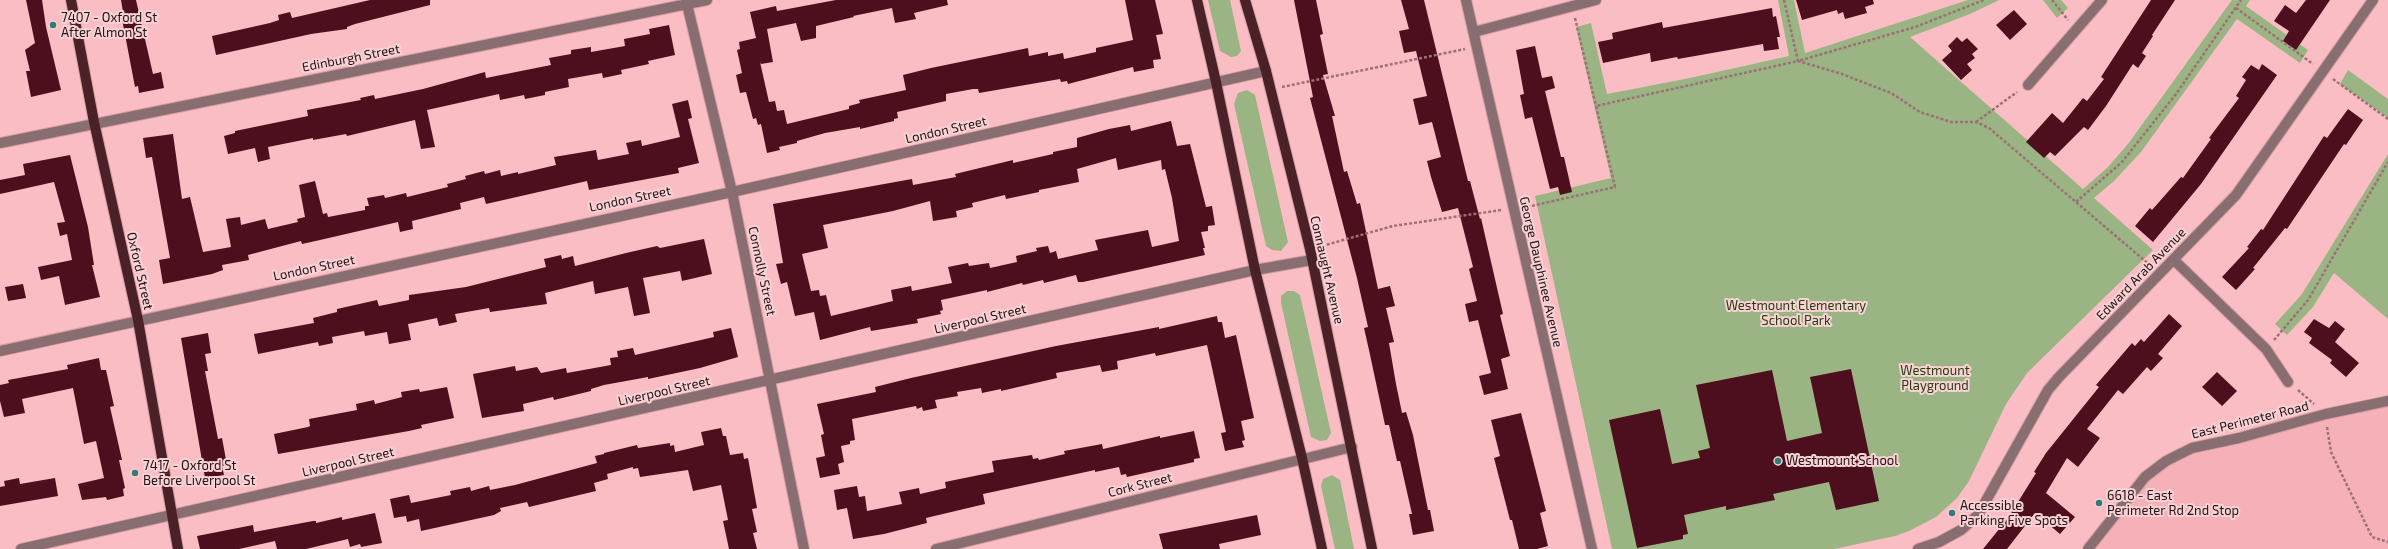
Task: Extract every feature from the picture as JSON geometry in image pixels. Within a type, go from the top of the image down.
[{"type":"main road","name":"Oxford Street","points":[[71,0],[94,122],[138,320],[178,549]]},
{"type":"main road","points":[[1197,0],[1216,82],[1255,270],[1302,458],[1322,549]]},
{"type":"main road","name":"Connaught Avenue","points":[[1245,0],[1266,71],[1312,260],[1372,549]]},
{"type":"street","name":"Edinburgh Street","points":[[0,143],[94,122],[687,2],[707,0]]},
{"type":"street","name":"George Dauphinee Avenue","points":[[1466,0],[1478,46],[1514,211],[1592,549]]},
{"type":"street","points":[[1474,32],[1596,0]]},
{"type":"street","points":[[2028,85],[2076,28],[2102,0]]},
{"type":"street","name":"Edward Arab Avenue","points":[[1918,549],[1939,542],[1961,530],[1978,515],[2048,390],[2236,194],[2373,0]]},
{"type":"street","name":"Connolly Street","points":[[687,2],[732,192],[804,549]]},
{"type":"street","name":"London Street","points":[[0,351],[732,192],[1266,71]]},
{"type":"street","name":"Liverpool Street","points":[[21,549],[1255,270],[1312,260]]},
{"type":"street","points":[[2174,260],[2266,349],[2288,382]]},
{"type":"street","name":"East Perimeter Road","points":[[2088,549],[2145,477],[2166,461],[2192,448],[2239,438],[2326,414],[2388,401]]},
{"type":"street","name":"Cork Street","points":[[936,549],[1302,458],[1352,447]]},
{"type":"path","points":[[1784,0],[1798,61]]},
{"type":"path","points":[[1596,106],[1798,61],[1915,28],[1984,0]]},
{"type":"path","points":[[2052,0],[2076,28]]},
{"type":"path","points":[[2076,202],[2122,162],[2176,94],[2241,0]]},
{"type":"path","points":[[1318,247],[1393,226],[1494,210],[1514,211],[1615,187],[1572,6]]},
{"type":"path","points":[[1270,90],[1478,46]]},
{"type":"path","points":[[1798,61],[1842,74],[1891,93],[1920,112],[1951,122],[1976,122],[1989,128],[2160,274]]},
{"type":"path","points":[[1976,122],[2028,85]]},
{"type":"path","points":[[2266,349],[2308,300],[2388,162]]},
{"type":"path","points":[[2288,382],[2326,414],[2331,452],[2372,537],[2388,542]]},
{"type":"shaded area","points":[[2388,401],[2388,549],[2088,549],[2145,477],[2192,448]]},
{"type":"green space","points":[[1208,0],[1230,0],[1241,51],[1237,56],[1231,57],[1220,51]]},
{"type":"green space","name":"Westmount Elementary School Park","points":[[1778,0],[1794,0],[1805,53],[1968,0],[1999,0],[1970,14],[1910,37],[2083,189],[2107,168],[2128,144],[2232,0],[2250,0],[2246,6],[2308,50],[2300,63],[2237,19],[2141,152],[2114,181],[2094,198],[2153,250],[2027,373],[2006,404],[1969,481],[1957,498],[1936,517],[1909,531],[1895,536],[1834,549],[1612,549],[1535,196],[1611,178],[1576,27],[1591,23],[1607,94],[1690,78],[1789,56]]},
{"type":"green space","points":[[2043,0],[2061,0],[2068,8],[2057,18]]},
{"type":"green space","points":[[2348,70],[2388,99],[2388,118],[2340,84]]},
{"type":"green space","points":[[1247,90],[1255,95],[1288,242],[1281,251],[1272,250],[1266,246],[1234,104],[1238,93]]},
{"type":"green space","points":[[2388,154],[2388,319],[2334,273],[2313,307],[2287,335],[2275,324],[2302,294]]},
{"type":"green space","points":[[1287,291],[1294,291],[1300,295],[1331,433],[1327,440],[1320,441],[1311,437],[1281,303],[1281,296]]},
{"type":"green space","points":[[1332,475],[1340,480],[1354,549],[1335,549],[1321,486],[1323,479]]},
{"type":"building","points":[[26,0],[42,0],[46,27],[61,90],[31,97],[26,71],[30,71],[25,50],[35,43]]},
{"type":"building","points":[[121,0],[136,0],[153,74],[161,72],[164,88],[139,93],[138,86],[135,87],[122,19],[124,18]]},
{"type":"building","points":[[370,0],[430,0],[430,5],[355,24],[347,27],[347,29],[311,34],[216,55],[212,36],[270,23],[279,20],[278,15],[290,12],[292,18]]},
{"type":"building","points":[[836,0],[947,0],[948,5],[914,13],[916,19],[895,23],[892,8],[853,16],[854,17],[816,26],[816,38],[801,41],[796,23],[767,29],[773,62],[761,64],[760,62],[769,102],[775,101],[777,111],[784,110],[787,124],[849,109],[849,106],[860,103],[859,100],[906,90],[903,75],[931,68],[1028,48],[1029,56],[1048,52],[1048,56],[1063,53],[1064,59],[1096,52],[1096,48],[1133,40],[1125,0],[1155,0],[1163,34],[1156,35],[1161,59],[1153,60],[1154,68],[1134,72],[1133,67],[1068,84],[1067,81],[1061,82],[1060,79],[979,93],[978,89],[973,89],[946,94],[946,101],[897,112],[898,118],[894,119],[894,121],[860,129],[860,127],[825,133],[797,141],[797,143],[779,147],[780,150],[767,153],[761,124],[758,125],[756,118],[753,119],[746,92],[740,93],[736,75],[742,73],[737,50],[740,49],[739,42],[756,38],[750,12],[776,6],[777,11]]},
{"type":"building","points":[[1294,0],[1316,0],[1323,34],[1320,35],[1328,74],[1323,75],[1335,116],[1332,116],[1344,172],[1347,171],[1357,204],[1360,203],[1378,289],[1390,286],[1395,306],[1386,308],[1394,342],[1389,343],[1396,384],[1402,413],[1406,412],[1413,435],[1428,510],[1430,510],[1434,531],[1413,535],[1409,514],[1412,514],[1400,461],[1397,461],[1389,425],[1385,425],[1364,328],[1368,327],[1357,278],[1310,98],[1313,97]]},
{"type":"building","points":[[1401,0],[1424,0],[1468,181],[1470,181],[1480,219],[1481,218],[1503,314],[1500,315],[1510,356],[1501,359],[1508,389],[1484,395],[1479,376],[1491,373],[1478,320],[1469,322],[1465,304],[1477,301],[1469,269],[1473,267],[1458,208],[1442,212],[1431,177],[1427,161],[1441,157],[1432,122],[1419,125],[1413,99],[1427,96],[1416,51],[1404,53],[1399,31],[1409,29]]},
{"type":"building","points":[[1796,0],[1873,0],[1874,4],[1865,7],[1867,13],[1845,19],[1843,12],[1838,14],[1837,10],[1802,20]]},
{"type":"building","points":[[2151,0],[2175,0],[2142,53],[2146,56],[2138,68],[2133,64],[2106,106],[2088,130],[2084,127],[2055,156],[2050,152],[2044,158],[2026,142],[2052,113],[2063,123],[2083,98],[2087,101],[2104,79],[2101,77]]},
{"type":"building","points":[[2306,0],[2330,0],[2296,50],[2283,41],[2289,31],[2274,21],[2285,5],[2296,13]]},
{"type":"building","points":[[1772,8],[1773,17],[1776,16],[1780,37],[1777,37],[1779,49],[1764,51],[1763,44],[1678,59],[1677,57],[1651,62],[1650,53],[1603,63],[1598,42],[1613,39],[1612,33],[1662,22],[1663,28]]},
{"type":"building","points":[[2014,10],[2027,24],[2010,40],[1996,25]]},
{"type":"building","points":[[669,25],[675,55],[648,61],[649,64],[621,70],[622,74],[603,78],[602,73],[568,79],[569,87],[545,92],[545,95],[525,99],[524,95],[500,100],[499,94],[427,110],[435,147],[421,149],[415,120],[347,136],[346,134],[313,140],[313,138],[268,147],[270,159],[258,162],[255,148],[228,154],[224,136],[235,133],[235,131],[308,116],[307,110],[361,100],[360,98],[374,95],[375,99],[423,89],[485,72],[486,78],[551,65],[549,58],[571,54],[571,50],[591,47],[591,52],[625,46],[624,39],[650,34],[649,29]]},
{"type":"building","points":[[1957,37],[1962,42],[1967,38],[1978,49],[1972,54],[1975,58],[1967,64],[1972,70],[1961,80],[1942,60],[1952,51],[1948,46]]},
{"type":"building","points":[[1535,46],[1542,78],[1552,76],[1555,88],[1545,91],[1561,157],[1564,157],[1572,192],[1560,195],[1558,187],[1550,189],[1532,117],[1525,119],[1520,95],[1524,94],[1516,50]]},
{"type":"building","points":[[2262,64],[2277,75],[2201,184],[2153,242],[2135,226],[2150,208],[2152,210],[2181,177],[2183,178],[2211,139],[2209,138],[2239,98],[2236,96],[2246,80],[2242,77],[2251,65],[2259,70]]},
{"type":"building","points":[[688,100],[692,118],[688,119],[699,163],[678,168],[679,173],[589,190],[587,181],[486,204],[484,197],[460,203],[461,209],[412,221],[413,229],[400,232],[398,222],[302,244],[301,241],[248,255],[249,260],[222,265],[223,270],[212,274],[163,284],[159,260],[170,258],[152,157],[146,158],[143,138],[173,134],[182,199],[190,197],[203,252],[231,247],[226,219],[240,217],[241,225],[265,219],[268,229],[298,222],[297,219],[305,217],[299,185],[315,181],[323,214],[327,213],[328,217],[365,210],[365,206],[369,206],[367,198],[384,195],[385,198],[406,193],[407,197],[448,187],[447,184],[466,179],[465,176],[484,171],[485,174],[500,170],[501,176],[518,172],[518,174],[556,165],[554,157],[596,150],[598,160],[629,154],[626,143],[641,140],[642,146],[680,137],[672,104]]},
{"type":"building","points":[[2348,109],[2363,120],[2346,145],[2344,144],[2287,229],[2285,228],[2253,268],[2255,269],[2236,290],[2222,277],[2249,248],[2247,247],[2261,229],[2263,230],[2324,136],[2327,138]]},
{"type":"building","points":[[1171,121],[1177,146],[1190,144],[1206,207],[1212,206],[1215,225],[1208,226],[1208,231],[1201,232],[1205,255],[1083,282],[1078,282],[1076,275],[1044,283],[1043,280],[1023,285],[1022,283],[987,292],[987,290],[941,300],[943,310],[940,311],[941,314],[917,319],[918,323],[871,331],[870,327],[820,340],[814,312],[795,316],[787,282],[781,284],[776,264],[783,263],[773,204],[912,179],[913,185],[956,177],[955,174],[1013,160],[1013,163],[1077,147],[1077,138],[1109,129],[1130,125],[1131,131]],"holes":[[[1116,158],[1118,170],[1161,160],[1162,170],[1165,169],[1172,198],[1179,241],[1152,247],[1148,230],[1095,240],[1098,250],[1058,259],[1056,251],[1050,253],[1048,246],[1036,248],[1037,251],[1016,256],[1017,262],[990,268],[989,263],[969,266],[968,263],[948,267],[952,283],[912,291],[911,286],[891,290],[893,301],[831,316],[826,295],[820,296],[819,290],[811,291],[802,254],[828,248],[823,225],[893,211],[930,201],[933,221],[957,217],[956,211],[973,207],[972,203],[1005,195],[1006,199],[1039,192],[1039,190],[1079,182],[1077,169]]]},
{"type":"building","points":[[70,155],[88,227],[94,265],[92,265],[100,297],[65,305],[59,276],[41,280],[38,267],[72,260],[67,234],[60,236],[57,223],[65,222],[54,182],[0,194],[0,180],[25,175],[23,164]]},
{"type":"building","points":[[704,239],[712,274],[682,281],[680,271],[643,278],[650,313],[634,316],[628,287],[595,294],[593,281],[545,293],[547,304],[490,312],[489,308],[455,314],[457,322],[439,326],[437,318],[408,324],[411,340],[389,344],[387,332],[365,336],[364,331],[332,337],[333,343],[319,346],[318,342],[258,354],[254,334],[314,323],[313,318],[337,312],[337,309],[377,300],[379,306],[409,300],[409,295],[466,287],[546,267],[544,259],[561,255],[562,259],[573,256],[575,266],[657,246],[660,248]]},
{"type":"building","points":[[23,284],[26,298],[8,301],[5,287]]},
{"type":"building","points":[[2169,314],[2182,326],[2158,354],[2163,358],[2151,371],[2147,367],[2123,394],[2118,390],[2087,429],[2100,438],[2078,467],[2067,458],[2046,493],[2075,517],[2060,534],[2035,513],[2007,549],[1983,549],[2008,518],[2036,473],[2034,472],[2046,453],[2099,387],[2096,385],[2132,343],[2135,346],[2141,339],[2144,342]]},
{"type":"building","points":[[1217,316],[1218,322],[1222,322],[1225,338],[1236,335],[1254,418],[1241,421],[1245,440],[1242,441],[1244,447],[1225,451],[1221,433],[1226,432],[1207,345],[1156,356],[1155,353],[1117,361],[1118,369],[1102,372],[1100,365],[1056,373],[1057,378],[1001,391],[1001,389],[982,393],[981,388],[957,392],[958,396],[935,400],[937,408],[923,411],[922,407],[917,409],[916,406],[852,419],[855,440],[850,441],[850,444],[841,446],[844,462],[838,464],[840,474],[820,478],[816,458],[825,456],[821,435],[824,434],[817,404],[876,392],[875,387],[911,378],[1056,346],[1159,327],[1159,329]]},
{"type":"building","points":[[2314,319],[2329,328],[2335,321],[2345,329],[2335,342],[2359,363],[2346,377],[2330,363],[2332,360],[2309,343],[2312,338],[2304,332]]},
{"type":"building","points":[[731,328],[738,357],[700,368],[648,379],[648,377],[604,385],[591,389],[591,391],[554,400],[553,397],[523,404],[524,411],[482,418],[473,374],[515,366],[516,371],[537,367],[541,373],[566,368],[567,373],[611,365],[610,358],[618,357],[617,351],[633,348],[635,355],[714,337],[713,332]]},
{"type":"building","points":[[208,333],[211,353],[205,354],[208,371],[205,371],[218,439],[222,438],[227,465],[222,466],[224,475],[205,478],[181,338]]},
{"type":"building","points":[[99,358],[101,370],[106,370],[114,406],[110,407],[122,460],[119,460],[125,488],[123,489],[124,496],[107,500],[106,497],[82,500],[78,484],[104,478],[96,441],[84,444],[73,388],[22,399],[25,413],[4,417],[0,401],[0,385],[9,383],[8,380],[68,369],[67,365]]},
{"type":"building","name":"Westmount School","points":[[1851,369],[1879,501],[1836,510],[1829,482],[1773,494],[1775,500],[1726,510],[1726,506],[1684,515],[1688,534],[1683,535],[1683,539],[1637,548],[1609,420],[1660,409],[1672,464],[1700,458],[1698,451],[1710,448],[1696,385],[1772,370],[1787,441],[1822,433],[1810,377]]},
{"type":"building","points":[[2217,372],[2237,391],[2222,406],[2202,387]]},
{"type":"building","points":[[447,387],[454,418],[421,425],[422,428],[409,431],[278,454],[274,434],[308,427],[310,426],[309,419],[357,410],[356,404],[374,400],[375,404],[402,397],[401,392],[419,389],[420,392]]},
{"type":"building","points":[[1521,413],[1546,511],[1540,513],[1548,546],[1537,549],[1519,549],[1494,458],[1500,456],[1491,420]]},
{"type":"building","points":[[721,428],[723,436],[726,436],[730,455],[743,453],[744,459],[748,458],[757,508],[752,509],[757,532],[753,533],[757,549],[729,549],[723,521],[728,520],[721,485],[693,491],[688,470],[640,477],[638,468],[633,469],[633,467],[607,474],[608,479],[594,483],[596,491],[529,507],[527,502],[500,508],[501,511],[494,515],[421,531],[419,519],[407,522],[406,516],[394,518],[390,499],[409,495],[411,503],[451,495],[450,491],[470,487],[471,491],[489,486],[490,490],[515,485],[597,463],[595,456],[637,445],[638,448],[670,443],[670,446],[674,445],[675,452],[704,445],[701,432]]},
{"type":"building","points":[[1194,431],[1200,458],[1194,459],[1194,462],[1127,477],[1126,474],[1121,475],[1119,467],[1095,472],[1095,470],[983,494],[985,504],[926,518],[927,523],[884,534],[853,539],[847,508],[837,510],[834,490],[857,486],[859,497],[865,496],[867,511],[902,504],[899,492],[919,488],[920,494],[946,488],[945,482],[994,472],[992,461],[1032,455],[1033,459],[1038,458],[1039,460],[1065,454],[1064,451],[1102,444],[1103,449],[1160,436],[1160,438]]},
{"type":"building","points":[[19,478],[20,484],[55,478],[58,496],[0,506],[0,487],[5,486],[4,481]]},
{"type":"building","points":[[375,513],[382,543],[361,547],[360,544],[350,547],[348,539],[306,549],[277,549],[275,541],[239,549],[200,549],[197,536],[253,525],[254,532],[313,521],[316,521],[316,523],[342,517],[342,520]]},
{"type":"building","points":[[1257,515],[1261,535],[1219,544],[1220,549],[1163,549],[1159,534]]},
{"type":"place","name":"7407 - Oxford St After Almon St","points":[[53,25]]},
{"type":"place","name":"Westmount School","points":[[1778,461]]},
{"type":"place","name":"7417 - Oxford St Before Liverpool St","points":[[135,473]]},
{"type":"place","name":"6618 - East Perimeter Rd 2nd Stop","points":[[2099,503]]},
{"type":"place","name":"Accessible Parking Five Spots","points":[[1952,513]]},
{"type":"park label","name":"Westmount Playground","points":[[1935,378]]}]
